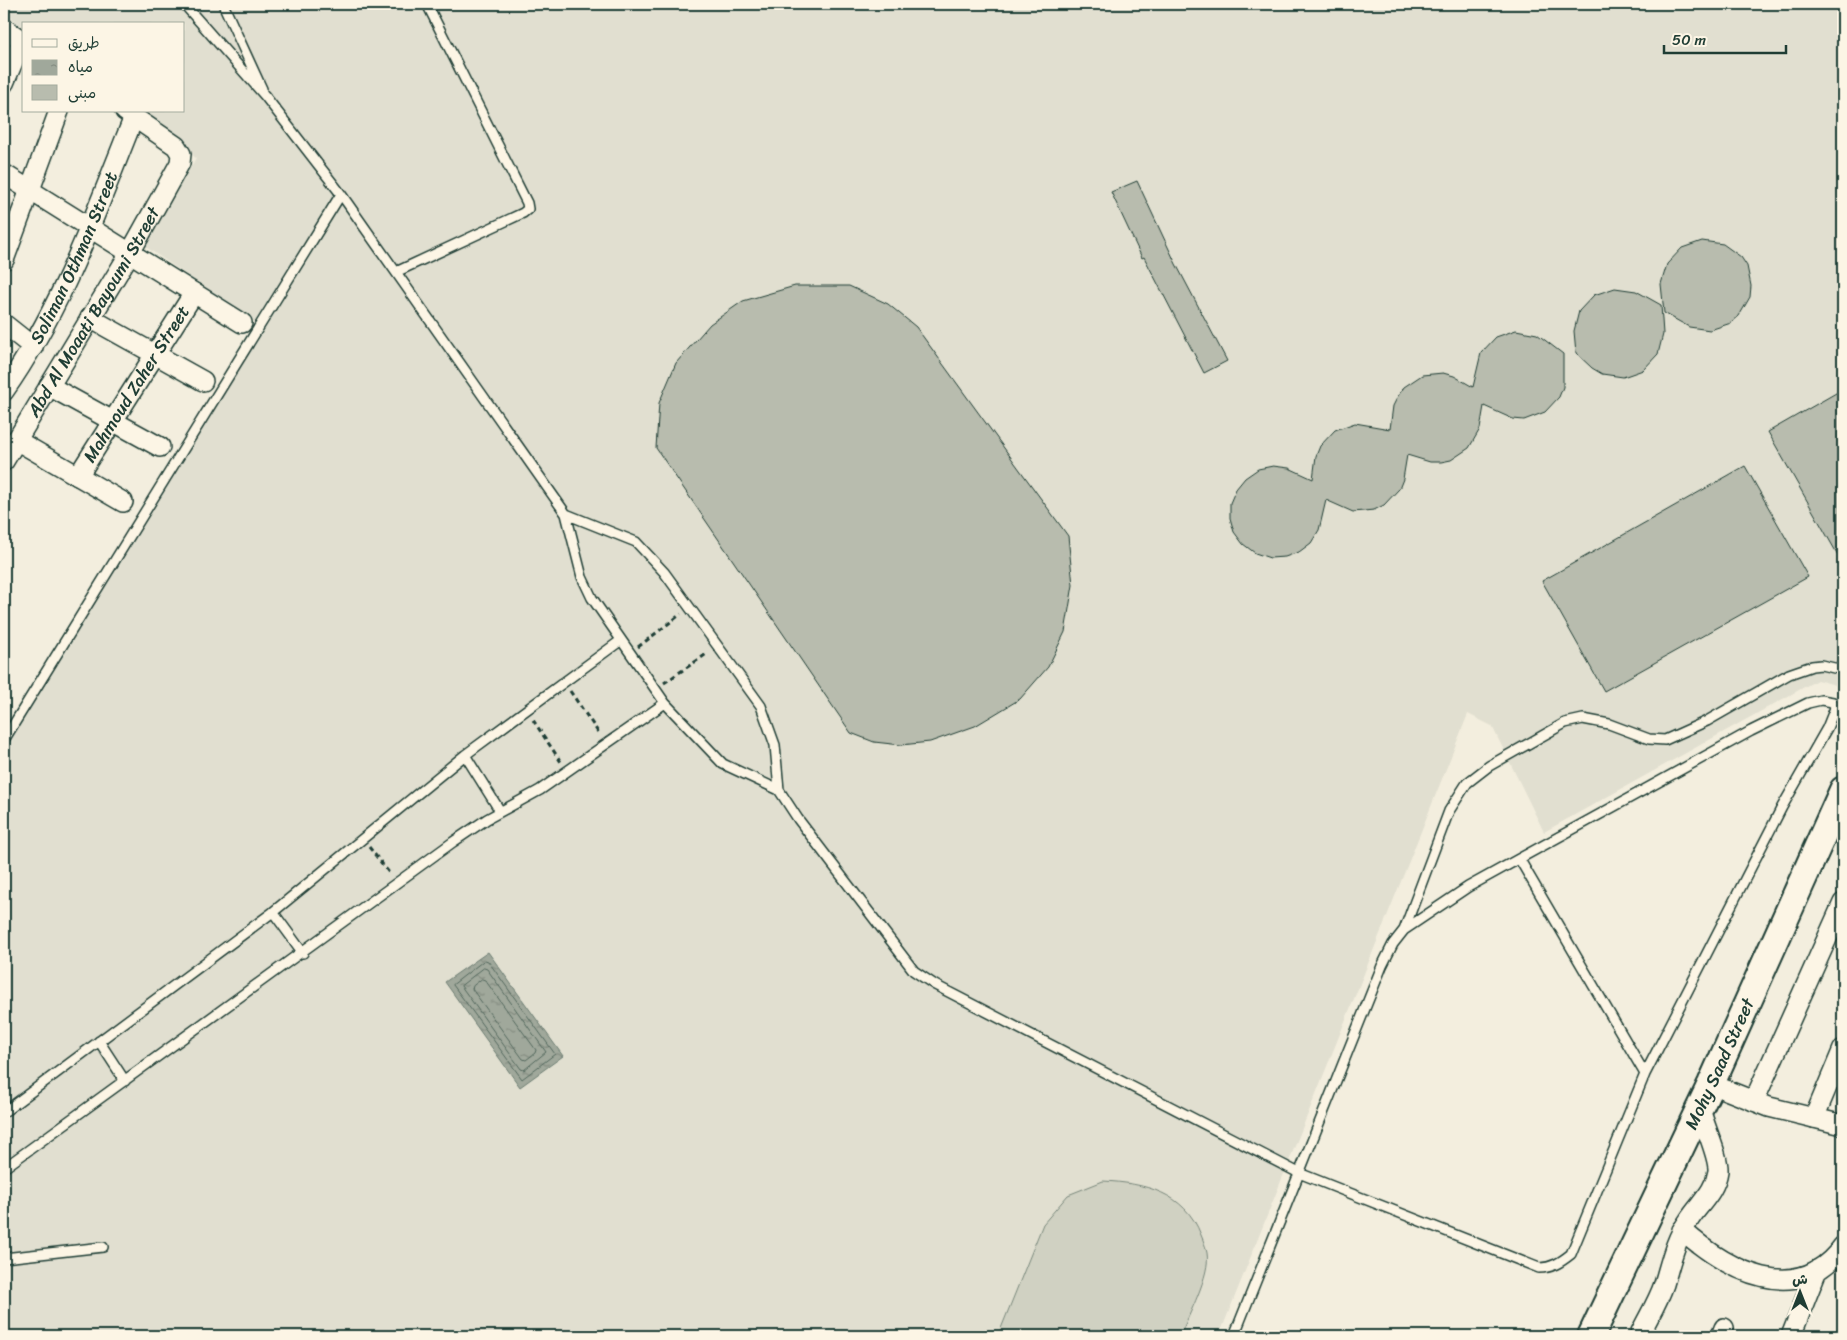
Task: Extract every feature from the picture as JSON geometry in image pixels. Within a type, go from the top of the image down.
[{"type":"street","points":[[4,28],[22,40]]},
{"type":"street","points":[[4,83],[22,43]]},
{"type":"street","points":[[4,260],[59,112]]},
{"type":"street","name":"Abd Al Moaati Bayoumi Street","points":[[4,461],[130,253],[180,163],[181,154],[176,146],[130,114]]},
{"type":"street","name":"Soliman Othman Street","points":[[4,391],[33,347],[64,289],[89,227],[130,114]]},
{"type":"street","points":[[4,174],[242,323]]},
{"type":"street","name":"Mahmoud Zaher Street","points":[[78,476],[194,294]]},
{"type":"street","points":[[90,318],[203,382]]},
{"type":"street","points":[[4,324],[33,347]]},
{"type":"street","points":[[49,386],[160,447]]},
{"type":"street","points":[[16,440],[123,502]]},
{"type":"street","name":"Mohy Saad Street","points":[[1592,1336],[1700,1108],[1843,790]]},
{"type":"street","points":[[1754,1101],[1843,903]]},
{"type":"street","points":[[1814,1118],[1843,1049]]},
{"type":"street","points":[[1711,1084],[1754,1101],[1843,1126]]},
{"type":"street","points":[[1639,1336],[1657,1300],[1682,1230],[1710,1195],[1716,1182],[1718,1168],[1716,1155],[1706,1131],[1700,1108]]},
{"type":"street","points":[[1682,1230],[1721,1259],[1765,1278],[1792,1279],[1817,1270],[1828,1262],[1843,1246]]},
{"type":"street","points":[[1791,1336],[1817,1270]]},
{"type":"lane","points":[[184,4],[265,96],[341,194],[566,514],[582,577],[592,598],[629,654],[665,703],[723,764],[779,790]]},
{"type":"lane","points":[[223,4],[265,96]]},
{"type":"lane","points":[[396,272],[528,209],[527,202],[427,4]]},
{"type":"lane","points":[[4,740],[341,194]]},
{"type":"lane","points":[[566,514],[636,542],[664,572],[761,706],[775,745],[779,790],[798,819],[914,971],[935,986],[1299,1172],[1526,1264],[1547,1268],[1561,1262],[1570,1254],[1644,1074],[1782,807],[1827,728],[1836,708],[1833,702],[1821,700],[1808,703],[1751,731],[1468,887],[1404,930]]},
{"type":"lane","points":[[4,1112],[273,912],[465,755],[620,641]]},
{"type":"lane","points":[[1234,1336],[1382,966],[1393,944],[1404,930],[1449,810],[1467,783],[1489,766],[1565,723],[1583,719],[1596,720],[1640,737],[1658,741],[1665,740],[1707,721],[1796,671],[1821,665],[1843,670]]},
{"type":"lane","points":[[4,1168],[303,953],[453,842],[500,811],[540,790],[665,703]]},
{"type":"lane","points":[[465,755],[500,811]]},
{"type":"lane","points":[[1520,860],[1644,1074]]},
{"type":"lane","points":[[273,912],[303,953]]},
{"type":"lane","points":[[99,1041],[125,1081]]},
{"type":"lane","points":[[4,1258],[103,1247]]},
{"type":"path","points":[[629,654],[690,608]]},
{"type":"path","points":[[656,690],[718,646]]},
{"type":"path","points":[[564,681],[606,744]]},
{"type":"path","points":[[526,709],[568,771]]},
{"type":"path","points":[[362,839],[397,883]]},
{"type":"shaded area","points":[[4,4],[1843,4],[1843,687],[1817,680],[1544,832],[1492,726],[1468,714],[1219,1336],[4,1336],[4,730],[257,323],[143,245],[196,158],[136,112],[185,112],[185,22],[22,22],[22,26],[4,13]]},
{"type":"shaded area","points":[[1103,1181],[1133,1184],[1161,1193],[1185,1209],[1194,1220],[1207,1253],[1206,1272],[1180,1336],[998,1336],[1043,1224],[1068,1195]]},
{"type":"water","points":[[488,952],[563,1056],[520,1087],[445,982]]},
{"type":"building","points":[[1137,181],[1176,264],[1227,361],[1204,373],[1144,257],[1142,258],[1111,192]]},
{"type":"building","points":[[1702,241],[1723,244],[1741,257],[1747,266],[1751,286],[1750,297],[1739,316],[1731,323],[1710,330],[1689,327],[1664,313],[1661,284],[1667,264],[1682,248]]},
{"type":"building","points":[[795,286],[849,286],[888,304],[916,327],[1068,536],[1073,585],[1065,632],[1048,667],[1020,699],[975,726],[930,742],[901,745],[874,742],[851,733],[656,448],[659,403],[676,363],[710,324],[743,301]]},
{"type":"building","points":[[1615,288],[1636,291],[1661,305],[1663,334],[1658,354],[1643,370],[1623,377],[1602,374],[1592,368],[1576,353],[1574,331],[1579,311],[1594,295]]},
{"type":"building","points":[[1516,330],[1537,334],[1563,354],[1563,387],[1559,397],[1545,412],[1524,420],[1513,419],[1484,406],[1480,429],[1469,448],[1451,460],[1430,462],[1407,455],[1403,479],[1399,489],[1384,505],[1374,510],[1353,512],[1326,500],[1319,530],[1311,543],[1299,552],[1285,557],[1270,558],[1255,553],[1243,544],[1234,532],[1230,518],[1230,503],[1236,489],[1245,478],[1258,469],[1273,466],[1289,468],[1313,479],[1316,456],[1320,446],[1335,430],[1355,423],[1390,429],[1393,406],[1398,396],[1404,387],[1422,375],[1443,373],[1454,376],[1473,387],[1481,353],[1496,337]]},
{"type":"building","points":[[1843,389],[1843,564],[1768,432]]},
{"type":"building","points":[[1745,466],[1808,577],[1604,691],[1542,581]]}]
